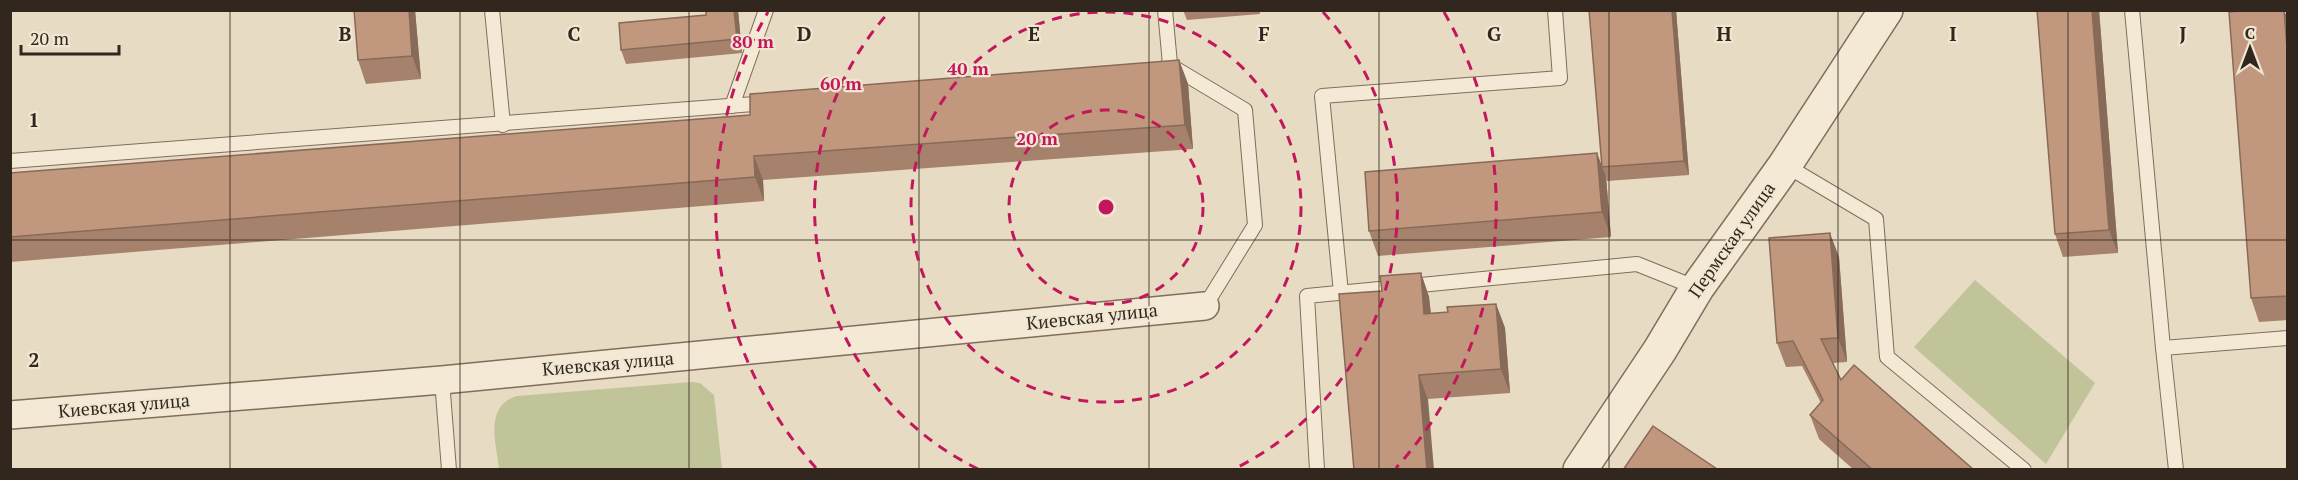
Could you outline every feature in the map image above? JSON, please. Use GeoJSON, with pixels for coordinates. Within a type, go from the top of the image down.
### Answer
{"type":"FeatureCollection","features":[{"type":"Feature","properties":{"kind":"street","name":"Пермская улица"},"geometry":{"type":"LineString","coordinates":[[1580,470],[1660,350],[1697,288],[1785,165],[1886,10]]}},
{"type":"Feature","properties":{"kind":"street","name":"Киевская улица"},"geometry":{"type":"LineString","coordinates":[[10,415],[442,380],[1205,306]]}},
{"type":"Feature","properties":{"kind":"lane"},"geometry":{"type":"LineString","coordinates":[[492,10],[503,125]]}},
{"type":"Feature","properties":{"kind":"lane"},"geometry":{"type":"LineString","coordinates":[[732,106],[766,10]]}},
{"type":"Feature","properties":{"kind":"lane"},"geometry":{"type":"LineString","coordinates":[[1165,10],[1164,64],[1245,110],[1255,225],[1205,306]]}},
{"type":"Feature","properties":{"kind":"lane"},"geometry":{"type":"LineString","coordinates":[[1341,292],[1322,96],[1560,78],[1555,10]]}},
{"type":"Feature","properties":{"kind":"lane"},"geometry":{"type":"LineString","coordinates":[[2132,10],[2176,470]]}},
{"type":"Feature","properties":{"kind":"lane"},"geometry":{"type":"LineString","coordinates":[[10,161],[780,102]]}},
{"type":"Feature","properties":{"kind":"lane"},"geometry":{"type":"LineString","coordinates":[[1785,165],[1876,219],[1887,357],[2024,470]]}},
{"type":"Feature","properties":{"kind":"lane"},"geometry":{"type":"LineString","coordinates":[[1317,470],[1307,296],[1637,264],[1697,288]]}},
{"type":"Feature","properties":{"kind":"lane"},"geometry":{"type":"LineString","coordinates":[[2163,348],[2288,338]]}},
{"type":"Feature","properties":{"kind":"lane"},"geometry":{"type":"LineString","coordinates":[[442,380],[449,470]]}},
{"type":"Feature","properties":{"kind":"green space"},"geometry":{"type":"Polygon","coordinates":[[[1975,280],[2095,383],[2046,464],[1914,347],[1975,280]]]}},
{"type":"Feature","properties":{"kind":"green space"},"geometry":{"type":"Polygon","coordinates":[[[700,383],[714,395],[722,469],[499,469],[494,426],[496,416],[507,401],[517,396],[700,383]]]}},
{"type":"Feature","properties":{"kind":"building"},"geometry":{"type":"Polygon","coordinates":[[[354,10],[409,10],[412,56],[358,60],[354,10]]]}},
{"type":"Feature","properties":{"kind":"building"},"geometry":{"type":"Polygon","coordinates":[[[706,10],[734,10],[737,39],[621,50],[619,23],[706,15],[706,10]]]}},
{"type":"Feature","properties":{"kind":"building"},"geometry":{"type":"Polygon","coordinates":[[[1589,10],[1672,10],[1684,161],[1602,167],[1589,10]]]}},
{"type":"Feature","properties":{"kind":"building"},"geometry":{"type":"Polygon","coordinates":[[[2037,10],[2092,10],[2109,230],[2055,234],[2037,10]]]}},
{"type":"Feature","properties":{"kind":"building"},"geometry":{"type":"Polygon","coordinates":[[[2284,10],[2288,60],[2288,296],[2251,298],[2229,12],[2284,10]]]}},
{"type":"Feature","properties":{"kind":"building"},"geometry":{"type":"Polygon","coordinates":[[[1179,60],[1185,125],[754,156],[755,177],[10,237],[10,173],[750,115],[750,94],[1179,60]]]}},
{"type":"Feature","properties":{"kind":"building"},"geometry":{"type":"Polygon","coordinates":[[[1597,153],[1602,212],[1369,231],[1365,172],[1597,153]]]}},
{"type":"Feature","properties":{"kind":"building"},"geometry":{"type":"Polygon","coordinates":[[[1830,233],[1838,338],[1821,339],[1841,380],[1854,365],[1974,470],[1873,470],[1810,415],[1823,400],[1793,341],[1777,343],[1769,238],[1830,233]]]}},
{"type":"Feature","properties":{"kind":"building"},"geometry":{"type":"Polygon","coordinates":[[[1421,273],[1424,314],[1448,312],[1447,307],[1496,304],[1501,369],[1419,375],[1427,470],[1354,470],[1339,294],[1382,291],[1380,276],[1421,273]]]}},
{"type":"Feature","properties":{"kind":"building"},"geometry":{"type":"Polygon","coordinates":[[[1653,426],[1717,469],[1623,470],[1653,426]]]}}]}
